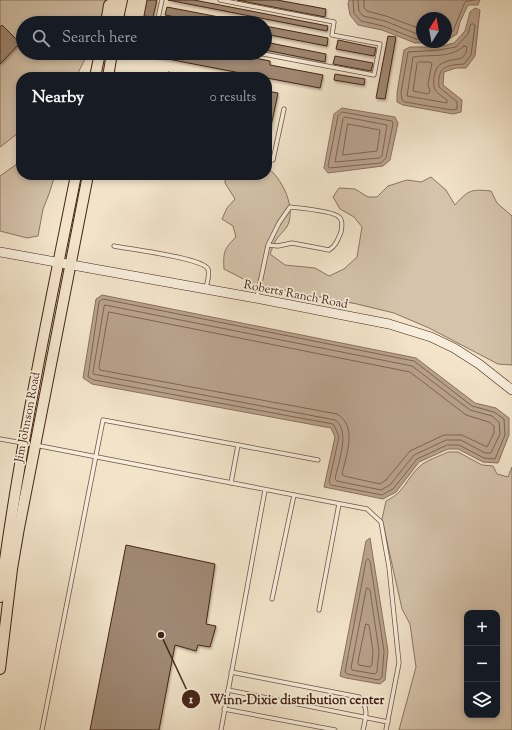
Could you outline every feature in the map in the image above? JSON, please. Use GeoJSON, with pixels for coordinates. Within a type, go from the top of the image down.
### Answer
{"type":"FeatureCollection","features":[{"type":"Feature","properties":{"kind":"main road"},"geometry":{"type":"LineString","coordinates":[[110,0],[112,16]]}},
{"type":"Feature","properties":{"kind":"main road"},"geometry":{"type":"LineString","coordinates":[[112,16],[115,0]]}},
{"type":"Feature","properties":{"kind":"main road"},"geometry":{"type":"LineString","coordinates":[[115,16],[122,0]]}},
{"type":"Feature","properties":{"kind":"main road"},"geometry":{"type":"LineString","coordinates":[[96,72],[99,60]]}},
{"type":"Feature","properties":{"kind":"main road"},"geometry":{"type":"LineString","coordinates":[[101,72],[103,60]]}},
{"type":"Feature","properties":{"kind":"main road"},"geometry":{"type":"LineString","coordinates":[[109,72],[111,60]]}},
{"type":"Feature","properties":{"kind":"main road"},"geometry":{"type":"LineString","coordinates":[[64,264],[76,180]]}},
{"type":"Feature","properties":{"kind":"main road"},"geometry":{"type":"LineString","coordinates":[[64,264],[87,180]]}},
{"type":"Feature","properties":{"kind":"main road","name":"Jim Johnson Road"},"geometry":{"type":"LineString","coordinates":[[0,597],[9,524],[23,443],[41,351],[64,264]]}},
{"type":"Feature","properties":{"kind":"main road","name":"Jim Johnson Road"},"geometry":{"type":"LineString","coordinates":[[0,669],[12,569],[34,445],[52,357],[64,264]]}},
{"type":"Feature","properties":{"kind":"main road"},"geometry":{"type":"LineString","coordinates":[[34,445],[30,430],[44,362],[41,351]]}},
{"type":"Feature","properties":{"kind":"street","name":"Roberts Ranch Road"},"geometry":{"type":"LineString","coordinates":[[0,252],[257,298],[389,324],[431,337],[454,348],[512,390]]}},
{"type":"Feature","properties":{"kind":"lane"},"geometry":{"type":"LineString","coordinates":[[159,16],[162,0]]}},
{"type":"Feature","properties":{"kind":"lane"},"geometry":{"type":"LineString","coordinates":[[220,0],[334,22],[332,35],[380,44],[374,75],[272,56]]}},
{"type":"Feature","properties":{"kind":"lane"},"geometry":{"type":"LineString","coordinates":[[272,160],[284,109]]}},
{"type":"Feature","properties":{"kind":"lane"},"geometry":{"type":"LineString","coordinates":[[257,298],[268,245],[279,223],[290,207],[332,213],[339,216],[342,221],[342,229],[338,240],[329,250],[292,243],[278,246],[268,245]]}},
{"type":"Feature","properties":{"kind":"lane"},"geometry":{"type":"LineString","coordinates":[[114,246],[184,258],[203,264],[208,269],[209,274],[206,289]]}},
{"type":"Feature","properties":{"kind":"lane"},"geometry":{"type":"LineString","coordinates":[[42,730],[103,420],[318,460]]}},
{"type":"Feature","properties":{"kind":"lane"},"geometry":{"type":"LineString","coordinates":[[0,439],[367,509],[380,522],[389,567],[399,663],[386,730]]}},
{"type":"Feature","properties":{"kind":"lane"},"geometry":{"type":"LineString","coordinates":[[231,483],[238,445]]}},
{"type":"Feature","properties":{"kind":"lane"},"geometry":{"type":"LineString","coordinates":[[220,730],[265,490]]}},
{"type":"Feature","properties":{"kind":"lane"},"geometry":{"type":"LineString","coordinates":[[272,599],[294,495]]}},
{"type":"Feature","properties":{"kind":"lane"},"geometry":{"type":"LineString","coordinates":[[319,610],[339,504]]}},
{"type":"Feature","properties":{"kind":"lane"},"geometry":{"type":"LineString","coordinates":[[231,672],[359,697],[363,701],[367,710],[363,730]]}},
{"type":"Feature","properties":{"kind":"lane"},"geometry":{"type":"LineString","coordinates":[[228,690],[388,722]]}},
{"type":"Feature","properties":{"kind":"lane"},"geometry":{"type":"LineString","coordinates":[[224,709],[335,730]]}},
{"type":"Feature","properties":{"kind":"shaded area"},"geometry":{"type":"Polygon","coordinates":[[[0,0],[107,0],[104,16],[16,16],[16,60],[84,60],[78,72],[16,72],[16,135],[0,147],[0,0]]]}},
{"type":"Feature","properties":{"kind":"shaded area"},"geometry":{"type":"Polygon","coordinates":[[[16,165],[16,180],[53,180],[43,209],[38,236],[27,238],[0,231],[0,176],[16,165]]]}},
{"type":"Feature","properties":{"kind":"shaded area"},"geometry":{"type":"Polygon","coordinates":[[[272,172],[286,192],[290,207],[290,215],[288,225],[275,242],[270,254],[285,265],[315,268],[329,276],[344,269],[357,257],[362,227],[354,217],[340,209],[333,197],[339,188],[355,189],[368,197],[377,197],[388,186],[407,180],[421,182],[431,177],[446,190],[455,205],[467,193],[479,190],[491,191],[497,203],[512,216],[512,365],[498,364],[429,328],[394,313],[357,304],[253,284],[224,269],[225,251],[236,237],[233,226],[222,219],[227,208],[235,199],[225,183],[225,180],[272,180],[272,172]]]}},
{"type":"Feature","properties":{"kind":"shaded area"},"geometry":{"type":"Polygon","coordinates":[[[448,452],[458,452],[482,465],[493,466],[497,474],[508,477],[512,467],[512,730],[399,730],[416,667],[410,624],[402,609],[382,519],[386,501],[401,490],[420,466],[448,452]]]}},
{"type":"Feature","properties":{"kind":"water"},"geometry":{"type":"Polygon","coordinates":[[[349,0],[480,0],[478,5],[468,5],[460,22],[457,34],[452,37],[452,12],[416,12],[415,43],[382,30],[358,25],[350,15],[348,4],[349,0]]]}},
{"type":"Feature","properties":{"kind":"water"},"geometry":{"type":"Polygon","coordinates":[[[475,8],[480,10],[475,56],[466,68],[456,68],[444,72],[443,85],[462,100],[461,112],[453,114],[403,105],[397,102],[397,93],[404,50],[410,47],[452,48],[452,44],[465,31],[470,12],[475,8]]]}},
{"type":"Feature","properties":{"kind":"water"},"geometry":{"type":"Polygon","coordinates":[[[342,108],[395,117],[398,123],[390,160],[383,166],[328,173],[324,168],[334,114],[342,108]]]}},
{"type":"Feature","properties":{"kind":"water"},"geometry":{"type":"Polygon","coordinates":[[[102,295],[416,358],[475,403],[496,408],[509,418],[509,435],[498,463],[483,462],[458,449],[448,449],[419,462],[396,492],[383,499],[324,487],[335,437],[331,428],[92,384],[83,378],[96,299],[102,295]]]}},
{"type":"Feature","properties":{"kind":"water"},"geometry":{"type":"Polygon","coordinates":[[[370,538],[388,651],[385,680],[380,684],[340,676],[366,541],[370,538]]]}},
{"type":"Feature","properties":{"kind":"building"},"geometry":{"type":"Polygon","coordinates":[[[147,0],[157,0],[153,16],[144,16],[147,0]]]}},
{"type":"Feature","properties":{"kind":"building"},"geometry":{"type":"Polygon","coordinates":[[[168,0],[194,0],[328,26],[327,31],[272,20],[272,16],[250,16],[168,0]]]}},
{"type":"Feature","properties":{"kind":"building"},"geometry":{"type":"Polygon","coordinates":[[[237,0],[277,0],[326,9],[325,17],[237,0]]]}},
{"type":"Feature","properties":{"kind":"building"},"geometry":{"type":"Polygon","coordinates":[[[167,7],[214,16],[170,16],[165,15],[167,7]]]}},
{"type":"Feature","properties":{"kind":"building"},"geometry":{"type":"Polygon","coordinates":[[[2,25],[16,39],[16,47],[0,64],[0,27],[2,25]]]}},
{"type":"Feature","properties":{"kind":"building"},"geometry":{"type":"Polygon","coordinates":[[[272,27],[328,38],[327,46],[272,35],[272,27]]]}},
{"type":"Feature","properties":{"kind":"building"},"geometry":{"type":"Polygon","coordinates":[[[388,36],[396,37],[385,99],[376,98],[388,36]]]}},
{"type":"Feature","properties":{"kind":"building"},"geometry":{"type":"Polygon","coordinates":[[[338,40],[376,48],[374,56],[336,49],[338,40]]]}},
{"type":"Feature","properties":{"kind":"building"},"geometry":{"type":"Polygon","coordinates":[[[272,43],[326,54],[325,62],[272,51],[272,43]]]}},
{"type":"Feature","properties":{"kind":"building"},"geometry":{"type":"Polygon","coordinates":[[[335,56],[373,63],[371,71],[333,64],[335,56]]]}},
{"type":"Feature","properties":{"kind":"building"},"geometry":{"type":"Polygon","coordinates":[[[173,60],[265,60],[270,61],[270,65],[323,75],[320,88],[272,79],[272,72],[235,72],[173,60]]]}},
{"type":"Feature","properties":{"kind":"building"},"geometry":{"type":"Polygon","coordinates":[[[335,74],[365,79],[364,85],[334,80],[335,74]]]}},
{"type":"Feature","properties":{"kind":"building"},"geometry":{"type":"Polygon","coordinates":[[[272,92],[278,93],[272,122],[272,92]]]}},
{"type":"Feature","properties":{"kind":"building"},"geometry":{"type":"Polygon","coordinates":[[[126,545],[215,564],[206,624],[216,626],[210,647],[198,645],[196,651],[175,645],[159,730],[90,730],[126,545]]]}},
{"type":"Feature","properties":{"kind":"place","name":"Winn-Dixie distribution center"},"geometry":{"type":"Point","coordinates":[161,635]}}]}
